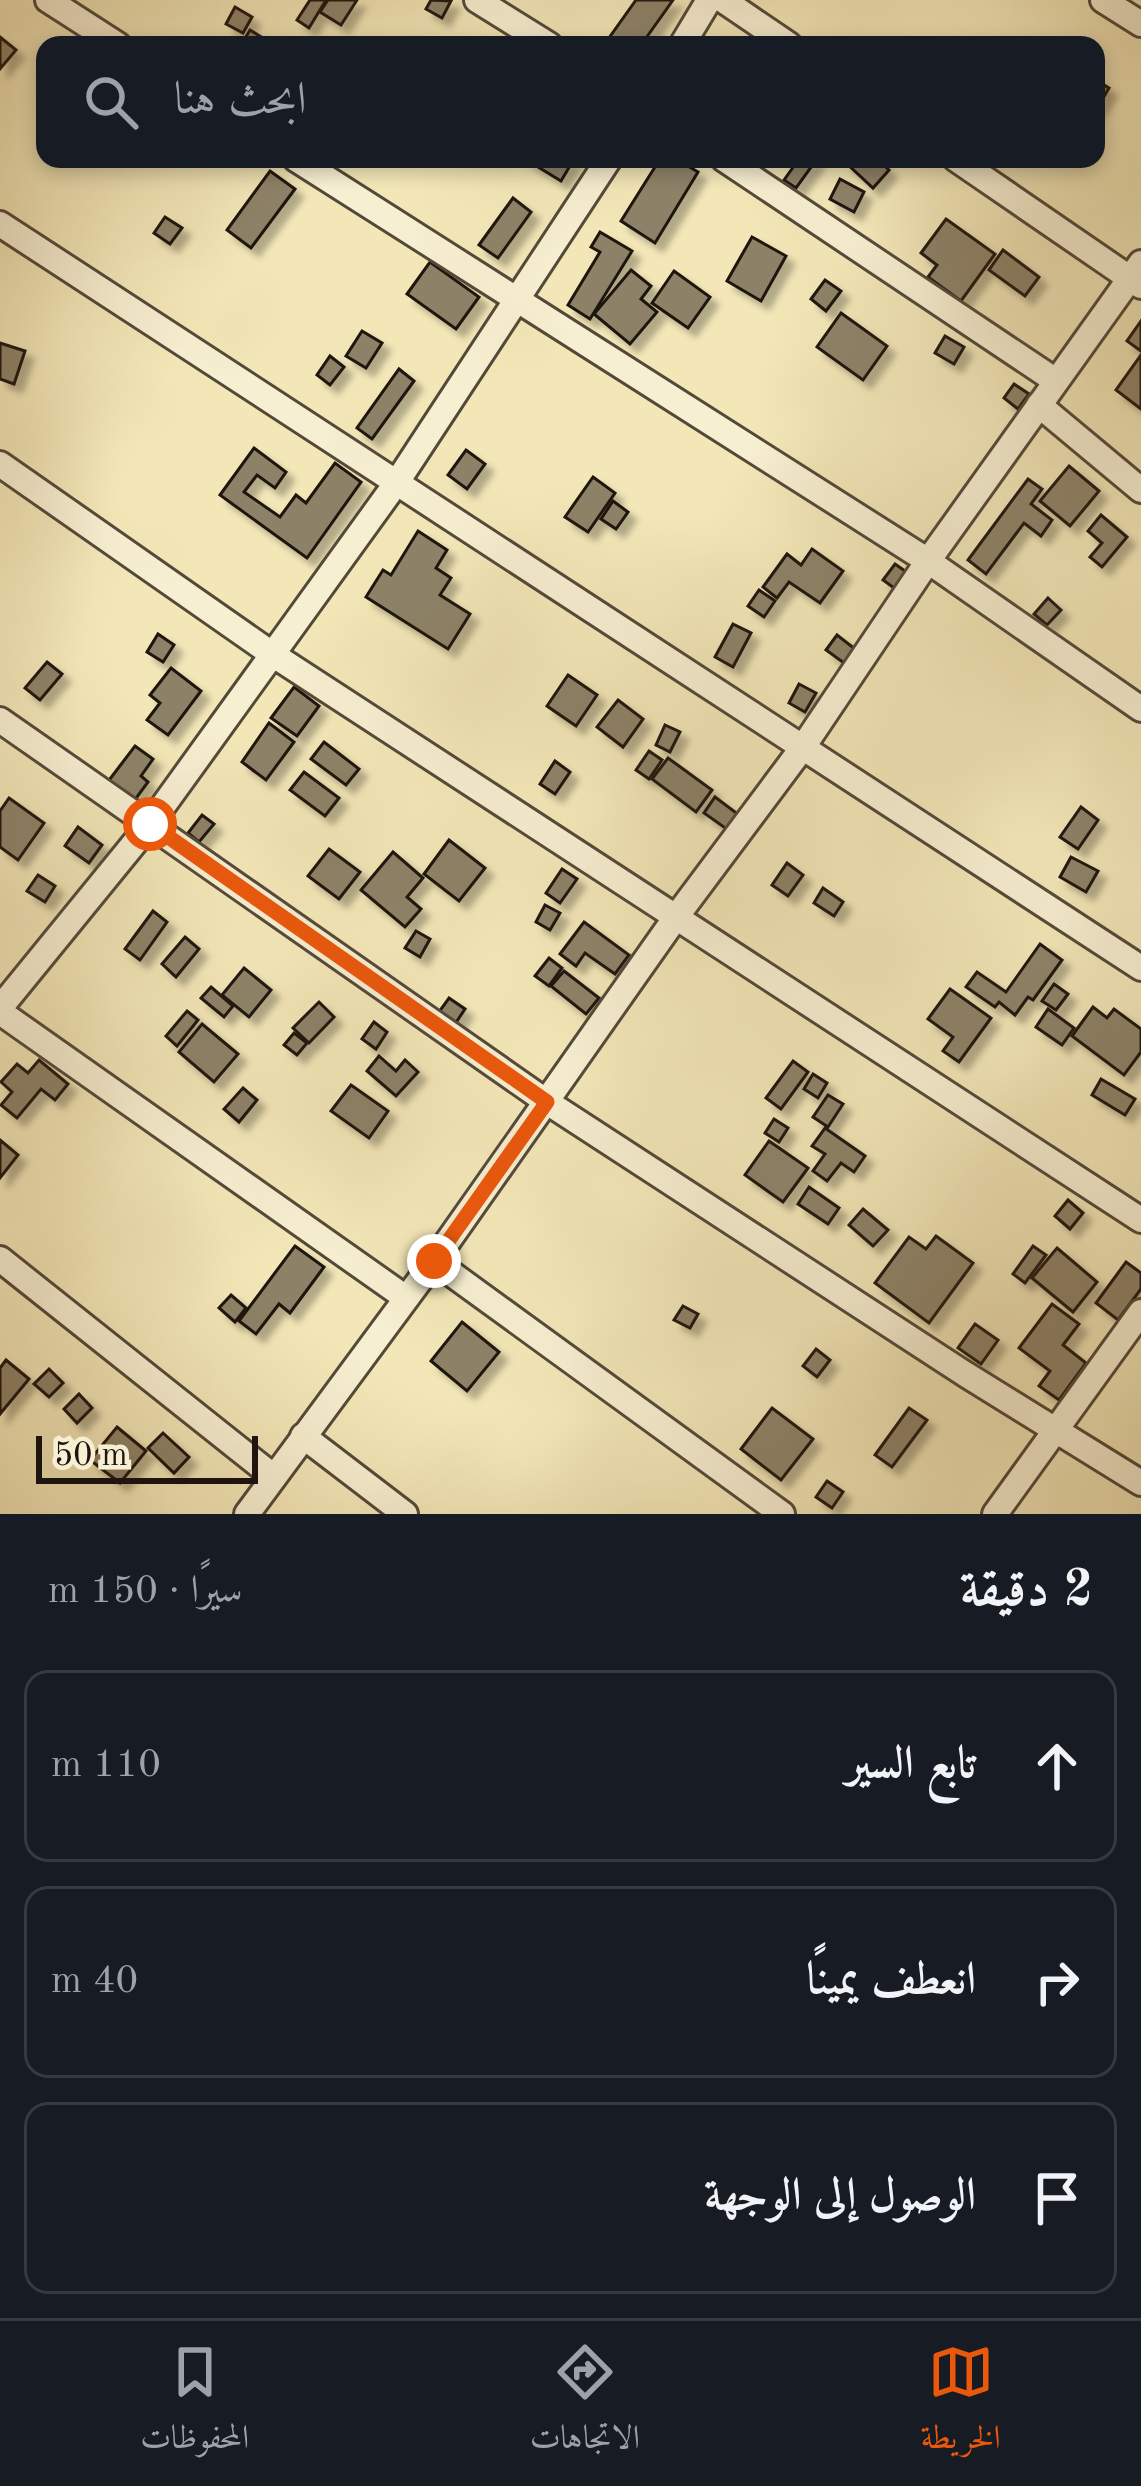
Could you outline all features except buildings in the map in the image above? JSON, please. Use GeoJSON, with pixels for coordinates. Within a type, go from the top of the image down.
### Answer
{"type":"FeatureCollection","features":[{"type":"Feature","properties":{"kind":"street"},"geometry":{"type":"LineString","coordinates":[[48,0],[104,36]]}},
{"type":"Feature","properties":{"kind":"street"},"geometry":{"type":"LineString","coordinates":[[477,0],[535,36]]}},
{"type":"Feature","properties":{"kind":"street"},"geometry":{"type":"LineString","coordinates":[[687,36],[709,0]]}},
{"type":"Feature","properties":{"kind":"street"},"geometry":{"type":"LineString","coordinates":[[723,0],[776,36]]}},
{"type":"Feature","properties":{"kind":"street"},"geometry":{"type":"LineString","coordinates":[[1103,0],[1141,24]]}},
{"type":"Feature","properties":{"kind":"street"},"geometry":{"type":"LineString","coordinates":[[310,168],[928,561],[1141,709]]}},
{"type":"Feature","properties":{"kind":"street"},"geometry":{"type":"LineString","coordinates":[[406,1298],[0,1010],[150,824],[397,482],[604,168]]}},
{"type":"Feature","properties":{"kind":"street"},"geometry":{"type":"LineString","coordinates":[[737,168],[1056,381]]}},
{"type":"Feature","properties":{"kind":"street"},"geometry":{"type":"LineString","coordinates":[[247,1514],[803,747],[1056,381],[1138,276],[970,168]]}},
{"type":"Feature","properties":{"kind":"street"},"geometry":{"type":"LineString","coordinates":[[0,224],[1141,968]]}},
{"type":"Feature","properties":{"kind":"street"},"geometry":{"type":"LineString","coordinates":[[1039,405],[1141,490]]}},
{"type":"Feature","properties":{"kind":"street"},"geometry":{"type":"LineString","coordinates":[[0,464],[272,654],[1141,1220]]}},
{"type":"Feature","properties":{"kind":"street"},"geometry":{"type":"LineString","coordinates":[[0,720],[547,1102],[1141,1483]]}},
{"type":"Feature","properties":{"kind":"street"},"geometry":{"type":"LineString","coordinates":[[0,1258],[274,1477]]}},
{"type":"Feature","properties":{"kind":"street"},"geometry":{"type":"LineString","coordinates":[[434,1261],[782,1514]]}},
{"type":"Feature","properties":{"kind":"street"},"geometry":{"type":"LineString","coordinates":[[995,1514],[1141,1312]]}},
{"type":"Feature","properties":{"kind":"street"},"geometry":{"type":"LineString","coordinates":[[303,1436],[405,1514]]}},
{"type":"Feature","properties":{"kind":"route"},"geometry":{"type":"LineString","coordinates":[[150,824],[547,1102],[434,1261]]}}]}
